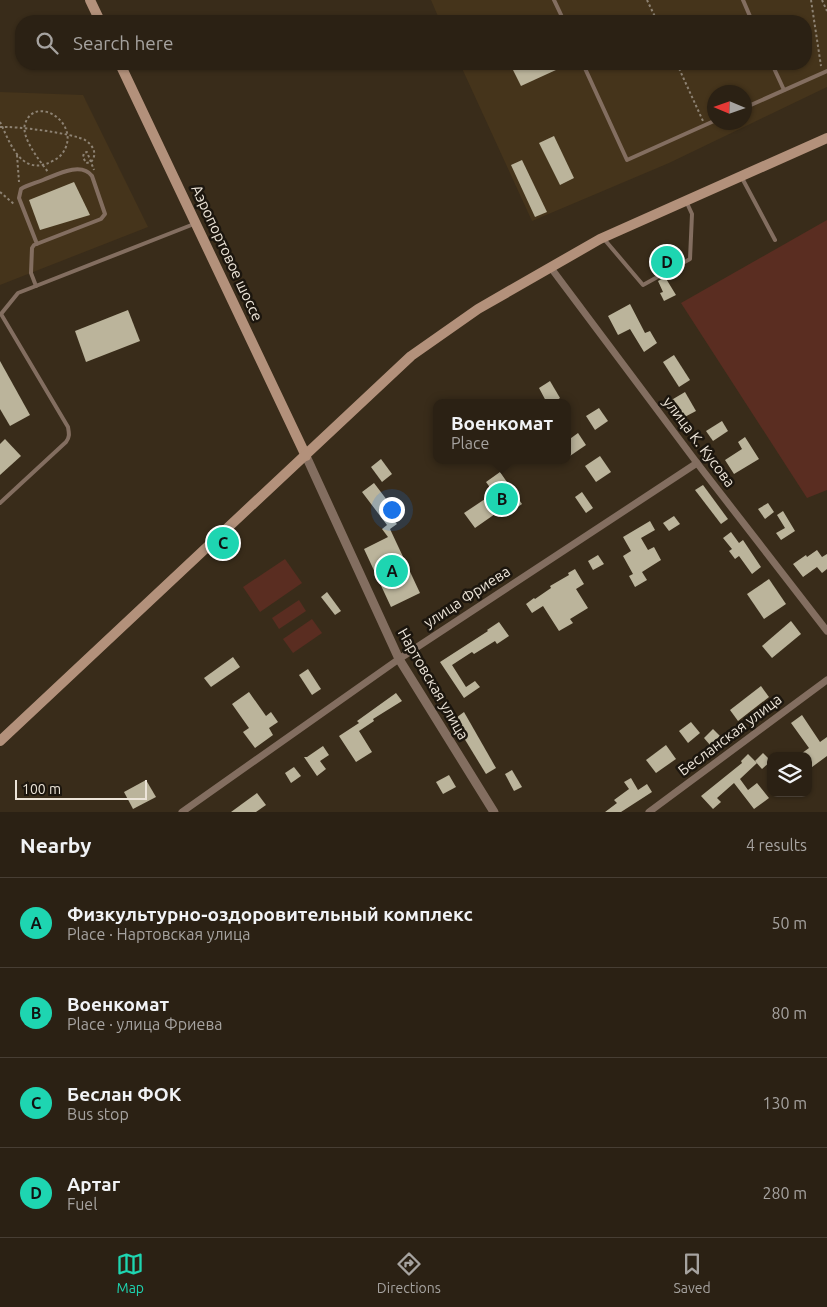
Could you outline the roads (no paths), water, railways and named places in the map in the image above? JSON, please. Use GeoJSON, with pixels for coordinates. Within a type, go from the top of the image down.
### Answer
{"type":"FeatureCollection","features":[{"type":"Feature","properties":{"kind":"main road"},"geometry":{"type":"LineString","coordinates":[[90,0],[97,15]]}},
{"type":"Feature","properties":{"kind":"main road","name":"Аэропортовое шоссе"},"geometry":{"type":"LineString","coordinates":[[123,70],[306,456]]}},
{"type":"Feature","properties":{"kind":"main road"},"geometry":{"type":"LineString","coordinates":[[0,741],[411,356],[478,308],[603,238],[827,138]]}},
{"type":"Feature","properties":{"kind":"street","name":"улица К. Кусова"},"geometry":{"type":"LineString","coordinates":[[552,268],[697,463],[827,631]]}},
{"type":"Feature","properties":{"kind":"street","name":"Нартовская улица"},"geometry":{"type":"LineString","coordinates":[[306,456],[399,658],[494,812]]}},
{"type":"Feature","properties":{"kind":"street","name":"улица Фриева"},"geometry":{"type":"LineString","coordinates":[[182,812],[399,658],[697,463]]}},
{"type":"Feature","properties":{"kind":"street","name":"Бесланская улица"},"geometry":{"type":"LineString","coordinates":[[649,812],[827,680]]}},
{"type":"Feature","properties":{"kind":"lane"},"geometry":{"type":"LineString","coordinates":[[554,0],[561,15]]}},
{"type":"Feature","properties":{"kind":"lane"},"geometry":{"type":"LineString","coordinates":[[743,0],[749,15]]}},
{"type":"Feature","properties":{"kind":"lane"},"geometry":{"type":"LineString","coordinates":[[587,70],[627,160],[707,125]]}},
{"type":"Feature","properties":{"kind":"lane"},"geometry":{"type":"LineString","coordinates":[[775,70],[784,90]]}},
{"type":"Feature","properties":{"kind":"lane"},"geometry":{"type":"LineString","coordinates":[[752,104],[827,71]]}},
{"type":"Feature","properties":{"kind":"lane"},"geometry":{"type":"LineString","coordinates":[[36,286],[31,269],[32,248],[37,244],[103,218],[105,214],[92,176],[86,171],[72,170],[21,189],[19,198],[37,244]]}},
{"type":"Feature","properties":{"kind":"lane"},"geometry":{"type":"LineString","coordinates":[[741,176],[775,240]]}},
{"type":"Feature","properties":{"kind":"lane"},"geometry":{"type":"LineString","coordinates":[[603,238],[643,285],[690,260],[692,214],[686,201]]}},
{"type":"Feature","properties":{"kind":"lane"},"geometry":{"type":"LineString","coordinates":[[0,504],[66,442],[69,433],[68,427],[0,315],[18,293],[196,223]]}},
{"type":"Feature","properties":{"kind":"place","name":"Артаг"},"geometry":{"type":"Point","coordinates":[667,262]}},
{"type":"Feature","properties":{"kind":"place","name":"Военкомат"},"geometry":{"type":"Point","coordinates":[502,499]}},
{"type":"Feature","properties":{"kind":"place","name":"Беслан ФОК"},"geometry":{"type":"Point","coordinates":[223,543]}},
{"type":"Feature","properties":{"kind":"place","name":"Физкультурно-оздоровительный комплекс"},"geometry":{"type":"Point","coordinates":[392,571]}}]}
